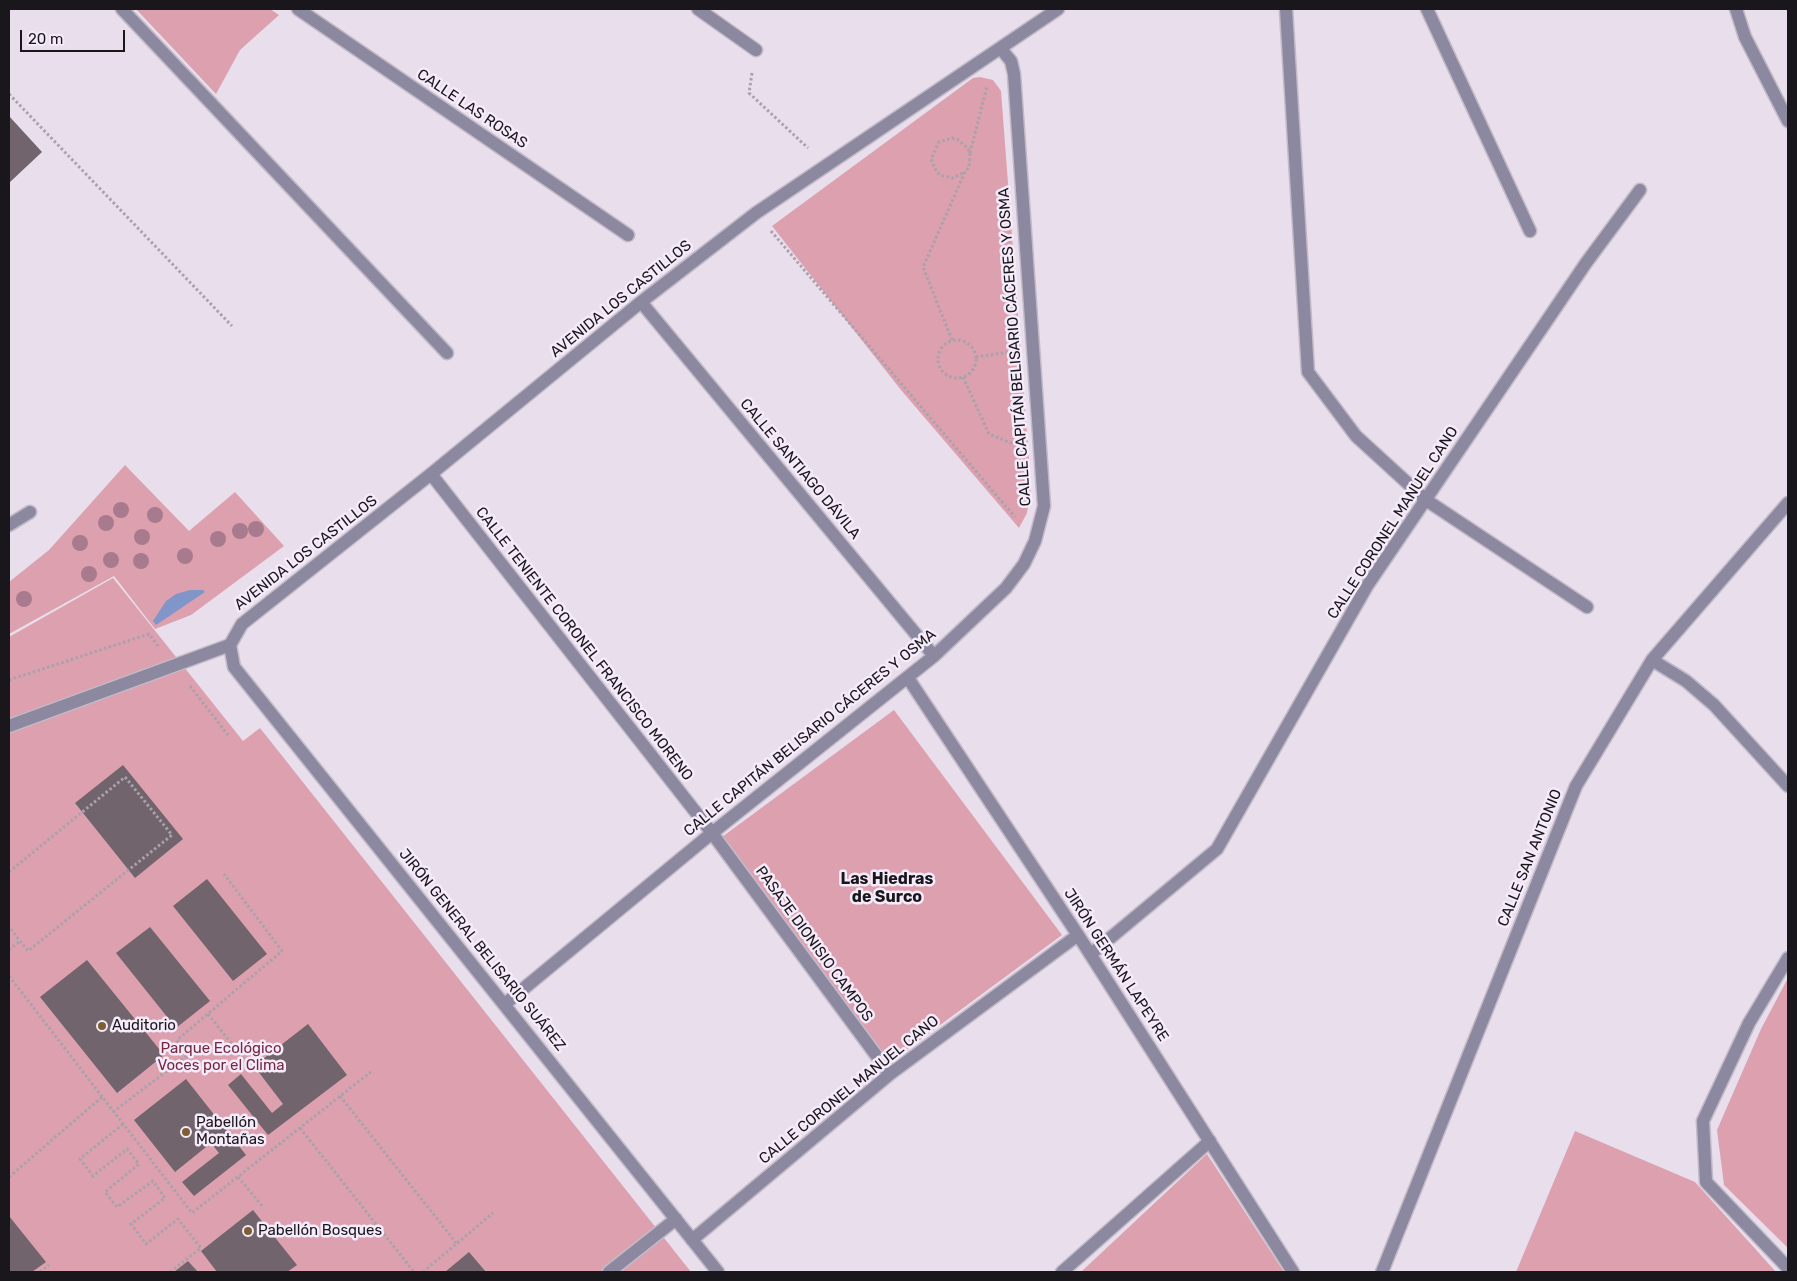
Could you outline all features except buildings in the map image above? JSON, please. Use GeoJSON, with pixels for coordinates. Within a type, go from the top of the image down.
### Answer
{"type":"FeatureCollection","features":[{"type":"Feature","properties":{"kind":"street"},"geometry":{"type":"LineString","coordinates":[[122,9],[447,353]]}},
{"type":"Feature","properties":{"kind":"street","name":"CALLE LAS ROSAS"},"geometry":{"type":"LineString","coordinates":[[298,9],[628,235]]}},
{"type":"Feature","properties":{"kind":"street"},"geometry":{"type":"LineString","coordinates":[[698,9],[756,50]]}},
{"type":"Feature","properties":{"kind":"street","name":"AVENIDA LOS CASTILLOS"},"geometry":{"type":"LineString","coordinates":[[230,645],[242,624],[431,474],[641,302],[756,213],[1058,9]]}},
{"type":"Feature","properties":{"kind":"street"},"geometry":{"type":"LineString","coordinates":[[1286,9],[1308,372],[1356,436],[1426,500],[1587,607]]}},
{"type":"Feature","properties":{"kind":"street"},"geometry":{"type":"LineString","coordinates":[[1427,9],[1530,231]]}},
{"type":"Feature","properties":{"kind":"street"},"geometry":{"type":"LineString","coordinates":[[1736,9],[1745,37],[1788,121]]}},
{"type":"Feature","properties":{"kind":"street","name":"CALLE CAPITÁN BELISARIO CÁCERES Y OSMA"},"geometry":{"type":"LineString","coordinates":[[505,1004],[712,833],[934,656],[1006,588],[1024,564],[1035,540],[1044,506],[1014,74],[1011,61],[1001,49]]}},
{"type":"Feature","properties":{"kind":"street","name":"CALLE CORONEL MANUEL CANO"},"geometry":{"type":"LineString","coordinates":[[1091,954],[1217,849],[1367,586],[1581,271],[1640,190]]}},
{"type":"Feature","properties":{"kind":"street","name":"CALLE SANTIAGO DÁVILA"},"geometry":{"type":"LineString","coordinates":[[641,302],[934,656]]}},
{"type":"Feature","properties":{"kind":"street","name":"CALLE TENIENTE CORONEL FRANCISCO MORENO"},"geometry":{"type":"LineString","coordinates":[[431,474],[712,833]]}},
{"type":"Feature","properties":{"kind":"street","name":"CALLE SAN ANTONIO"},"geometry":{"type":"LineString","coordinates":[[1382,1272],[1576,786],[1652,660],[1788,503]]}},
{"type":"Feature","properties":{"kind":"street"},"geometry":{"type":"LineString","coordinates":[[9,525],[30,512]]}},
{"type":"Feature","properties":{"kind":"street"},"geometry":{"type":"LineString","coordinates":[[9,726],[230,645]]}},
{"type":"Feature","properties":{"kind":"street","name":"JIRÓN GENERAL BELISARIO SUÁREZ"},"geometry":{"type":"LineString","coordinates":[[230,645],[234,667],[718,1272]]}},
{"type":"Feature","properties":{"kind":"street"},"geometry":{"type":"LineString","coordinates":[[1652,660],[1686,681],[1714,705],[1788,786]]}},
{"type":"Feature","properties":{"kind":"street","name":"JIRÓN GERMÁN LAPEYRE"},"geometry":{"type":"LineString","coordinates":[[908,678],[1091,954],[1292,1272]]}},
{"type":"Feature","properties":{"kind":"street","name":"PASAJE DIONISIO CAMPOS"},"geometry":{"type":"LineString","coordinates":[[712,833],[890,1074]]}},
{"type":"Feature","properties":{"kind":"street","name":"CALLE CORONEL MANUEL CANO"},"geometry":{"type":"LineString","coordinates":[[692,1240],[890,1074],[1078,935]]}},
{"type":"Feature","properties":{"kind":"street"},"geometry":{"type":"LineString","coordinates":[[1788,958],[1749,1023],[1703,1121],[1706,1182],[1788,1268]]}},
{"type":"Feature","properties":{"kind":"street"},"geometry":{"type":"LineString","coordinates":[[1062,1272],[1210,1141]]}},
{"type":"Feature","properties":{"kind":"street"},"geometry":{"type":"LineString","coordinates":[[609,1272],[676,1220]]}},
{"type":"Feature","properties":{"kind":"path"},"geometry":{"type":"LineString","coordinates":[[756,50],[749,93],[827,165]]}},
{"type":"Feature","properties":{"kind":"path"},"geometry":{"type":"LineString","coordinates":[[981,82],[988,83],[994,88]]}},
{"type":"Feature","properties":{"kind":"path"},"geometry":{"type":"LineString","coordinates":[[952,340],[923,267],[965,172],[969,167],[970,154],[988,83]]}},
{"type":"Feature","properties":{"kind":"path"},"geometry":{"type":"LineString","coordinates":[[9,94],[232,326]]}},
{"type":"Feature","properties":{"kind":"path"},"geometry":{"type":"LineString","coordinates":[[965,172],[953,178],[940,175],[932,165],[932,152],[939,142],[952,138],[964,143],[970,154]]}},
{"type":"Feature","properties":{"kind":"path"},"geometry":{"type":"LineString","coordinates":[[756,213],[1019,521],[1022,512]]}},
{"type":"Feature","properties":{"kind":"path"},"geometry":{"type":"LineString","coordinates":[[772,232],[780,226]]}},
{"type":"Feature","properties":{"kind":"path"},"geometry":{"type":"LineString","coordinates":[[952,340],[964,341],[970,345],[976,356],[973,370],[963,377],[950,377],[941,370],[938,364],[941,347],[952,340]]}},
{"type":"Feature","properties":{"kind":"path"},"geometry":{"type":"LineString","coordinates":[[976,356],[1015,352]]}},
{"type":"Feature","properties":{"kind":"path"},"geometry":{"type":"LineString","coordinates":[[963,377],[989,434],[1021,447]]}},
{"type":"Feature","properties":{"kind":"path"},"geometry":{"type":"LineString","coordinates":[[9,872],[125,777],[172,835],[28,951],[9,927]]}},
{"type":"Feature","properties":{"kind":"path"},"geometry":{"type":"LineString","coordinates":[[113,1112],[188,1055],[177,1040],[282,951],[224,874]]}},
{"type":"Feature","properties":{"kind":"path"},"geometry":{"type":"LineString","coordinates":[[9,950],[20,941]]}},
{"type":"Feature","properties":{"kind":"path"},"geometry":{"type":"LineString","coordinates":[[9,976],[192,1213],[372,1071]]}},
{"type":"Feature","properties":{"kind":"path"},"geometry":{"type":"LineString","coordinates":[[208,1014],[247,1063]]}},
{"type":"Feature","properties":{"kind":"path"},"geometry":{"type":"LineString","coordinates":[[340,1096],[457,1244]]}},
{"type":"Feature","properties":{"kind":"path"},"geometry":{"type":"LineString","coordinates":[[9,1177],[102,1097]]}},
{"type":"Feature","properties":{"kind":"path"},"geometry":{"type":"LineString","coordinates":[[123,1124],[80,1159],[93,1176],[127,1149],[139,1164],[105,1192],[117,1208],[153,1181],[164,1198],[131,1224],[146,1244],[178,1219],[201,1248],[170,1272]]}},
{"type":"Feature","properties":{"kind":"path"},"geometry":{"type":"LineString","coordinates":[[300,1128],[414,1272]]}},
{"type":"Feature","properties":{"kind":"path"},"geometry":{"type":"LineString","coordinates":[[238,1176],[263,1207]]}},
{"type":"Feature","properties":{"kind":"path"},"geometry":{"type":"LineString","coordinates":[[423,1272],[493,1214]]}},
{"type":"Feature","properties":{"kind":"path"},"geometry":{"type":"LineString","coordinates":[[40,1272],[49,1265]]}},
{"type":"Feature","properties":{"kind":"green space"},"geometry":{"type":"Polygon","coordinates":[[[136,9],[270,9],[279,15],[240,50],[216,94],[136,9]]]}},
{"type":"Feature","properties":{"kind":"green space"},"geometry":{"type":"Polygon","coordinates":[[[980,77],[993,80],[1001,91],[1031,487],[1027,513],[1019,528],[901,390],[772,226],[973,78],[980,77]]]}},
{"type":"Feature","properties":{"kind":"green space"},"geometry":{"type":"Polygon","coordinates":[[[125,465],[189,531],[235,492],[284,546],[191,615],[155,629],[114,576],[9,634],[9,582],[49,550],[125,465]]]}},
{"type":"Feature","properties":{"kind":"green space","name":"Parque Ecológico Voces por el Clima"},"geometry":{"type":"Polygon","coordinates":[[[113,578],[243,741],[260,728],[691,1272],[9,1272],[9,637],[113,578]]]}},
{"type":"Feature","properties":{"kind":"green space"},"geometry":{"type":"Polygon","coordinates":[[[894,710],[1062,935],[890,1062],[722,837],[894,710]]]}},
{"type":"Feature","properties":{"kind":"green space"},"geometry":{"type":"Polygon","coordinates":[[[1788,978],[1788,1248],[1724,1185],[1717,1130],[1761,1029],[1788,978]]]}},
{"type":"Feature","properties":{"kind":"green space"},"geometry":{"type":"Polygon","coordinates":[[[1575,1131],[1695,1182],[1776,1272],[1516,1272],[1575,1131]]]}},
{"type":"Feature","properties":{"kind":"green space"},"geometry":{"type":"Polygon","coordinates":[[[1207,1154],[1284,1272],[1082,1272],[1082,1271],[1207,1154]]]}},
{"type":"Feature","properties":{"kind":"water"},"geometry":{"type":"Polygon","coordinates":[[[190,590],[203,590],[205,592],[156,625],[153,621],[166,601],[176,594],[190,590]]]}},
{"type":"Feature","properties":{"kind":"place","name":"Auditorio"},"geometry":{"type":"Point","coordinates":[102,1026]}},
{"type":"Feature","properties":{"kind":"place","name":"Pabellón Montañas"},"geometry":{"type":"Point","coordinates":[186,1132]}},
{"type":"Feature","properties":{"kind":"place","name":"Pabellón Bosques"},"geometry":{"type":"Point","coordinates":[248,1231]}},
{"type":"Feature","properties":{"kind":"district","name":"Las Hiedras de Surco"},"geometry":{"type":"Point","coordinates":[887,888]}}]}
